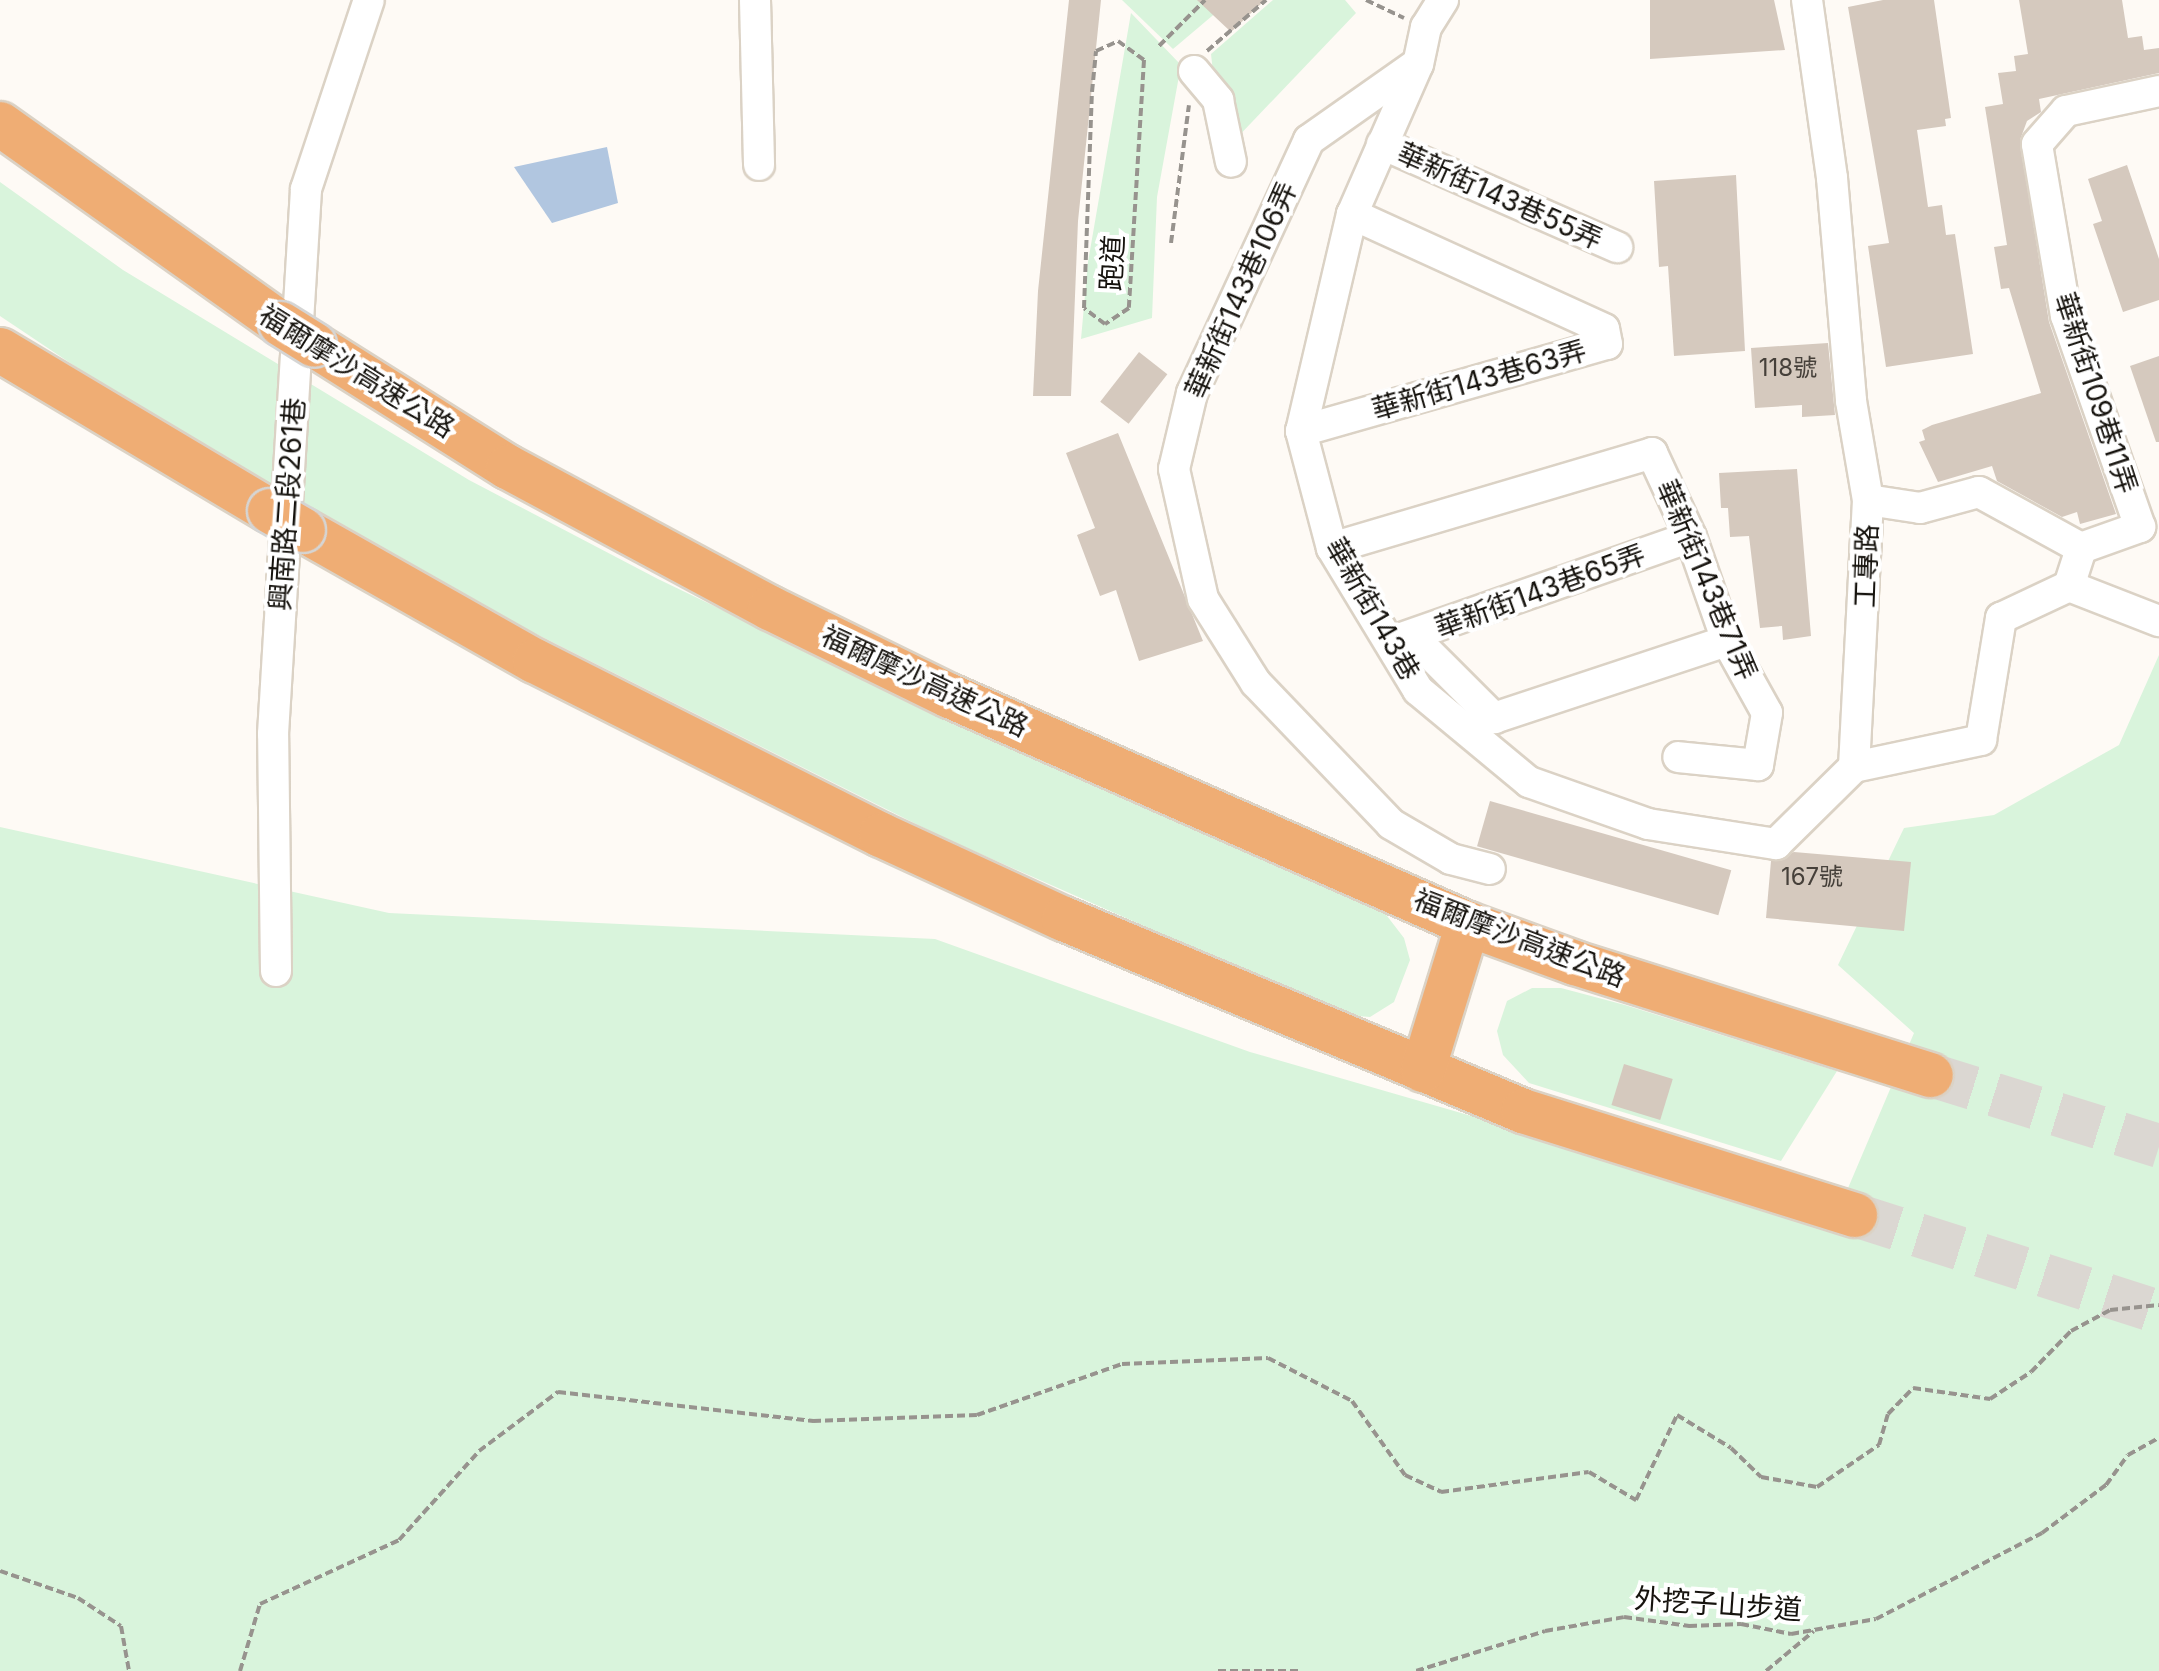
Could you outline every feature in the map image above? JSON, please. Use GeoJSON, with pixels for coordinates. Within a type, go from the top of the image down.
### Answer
{"type":"FeatureCollection","features":[{"type":"Feature","properties":{"kind":"highway","name":"福爾摩沙高速公路"},"geometry":{"type":"LineString","coordinates":[[0,124],[298,334],[508,467],[770,608],[950,696],[1468,924],[1575,963],[1931,1075]]}},
{"type":"Feature","properties":{"kind":"highway"},"geometry":{"type":"LineString","coordinates":[[0,350],[286,520],[535,661],[881,835],[1064,919],[1523,1111],[1855,1215]]}},
{"type":"Feature","properties":{"kind":"highway"},"geometry":{"type":"LineString","coordinates":[[1423,1070],[1468,924]]}},
{"type":"Feature","properties":{"kind":"street","name":"興南路二段261巷"},"geometry":{"type":"LineString","coordinates":[[276,971],[273,734],[306,189],[369,0]]}},
{"type":"Feature","properties":{"kind":"street"},"geometry":{"type":"LineString","coordinates":[[755,0],[759,165]]}},
{"type":"Feature","properties":{"kind":"street","name":"華新街143巷"},"geometry":{"type":"LineString","coordinates":[[1443,0],[1426,27],[1418,64],[1352,214],[1301,431],[1332,548],[1401,638],[1418,690],[1529,782],[1648,824],[1776,844],[1854,767]]}},
{"type":"Feature","properties":{"kind":"street","name":"工專路"},"geometry":{"type":"LineString","coordinates":[[1807,0],[1832,178],[1851,401],[1868,500],[1854,767]]}},
{"type":"Feature","properties":{"kind":"street","name":"華新街143巷106弄"},"geometry":{"type":"LineString","coordinates":[[1418,64],[1309,140],[1192,393],[1174,469],[1203,599],[1256,683],[1391,824],[1451,859],[1490,869]]}},
{"type":"Feature","properties":{"kind":"street"},"geometry":{"type":"LineString","coordinates":[[1194,71],[1218,100],[1231,162]]}},
{"type":"Feature","properties":{"kind":"street","name":"華新街109巷11弄"},"geometry":{"type":"LineString","coordinates":[[2081,548],[2140,527],[2066,316],[2037,144],[2066,111],[2159,91]]}},
{"type":"Feature","properties":{"kind":"street","name":"華新街143巷55弄"},"geometry":{"type":"LineString","coordinates":[[1382,144],[1617,247]]}},
{"type":"Feature","properties":{"kind":"street","name":"華新街143巷63弄"},"geometry":{"type":"LineString","coordinates":[[1301,431],[1607,344],[1604,329],[1352,214]]}},
{"type":"Feature","properties":{"kind":"street","name":"華新街143巷71弄"},"geometry":{"type":"LineString","coordinates":[[1332,548],[1652,453],[1691,537],[1727,641],[1767,713],[1758,765],[1678,757]]}},
{"type":"Feature","properties":{"kind":"street"},"geometry":{"type":"LineString","coordinates":[[1868,500],[1920,508],[1979,492],[2081,548],[2069,586]]}},
{"type":"Feature","properties":{"kind":"street","name":"華新街143巷65弄"},"geometry":{"type":"LineString","coordinates":[[1401,638],[1691,537]]}},
{"type":"Feature","properties":{"kind":"street"},"geometry":{"type":"LineString","coordinates":[[1854,767],[1981,740],[2001,618],[2069,586],[2159,621]]}},
{"type":"Feature","properties":{"kind":"street"},"geometry":{"type":"LineString","coordinates":[[1401,638],[1494,718],[1727,641]]}},
{"type":"Feature","properties":{"kind":"path"},"geometry":{"type":"LineString","coordinates":[[1159,46],[1205,0]]}},
{"type":"Feature","properties":{"kind":"path"},"geometry":{"type":"LineString","coordinates":[[1366,0],[1426,27]]}},
{"type":"Feature","properties":{"kind":"path","name":"跑道"},"geometry":{"type":"LineString","coordinates":[[1118,41],[1144,60],[1129,308],[1105,324],[1084,308],[1092,92],[1096,51],[1118,41]]}},
{"type":"Feature","properties":{"kind":"path"},"geometry":{"type":"LineString","coordinates":[[240,1671],[260,1604],[399,1540],[479,1451],[558,1392],[813,1421],[977,1415],[1122,1364],[1268,1358],[1352,1401],[1405,1475],[1441,1492],[1589,1472],[1636,1500],[1677,1415],[1731,1448],[1761,1477],[1817,1487],[1879,1445],[1888,1414],[1913,1388],[1990,1399],[2031,1372],[2071,1331],[2110,1310],[2159,1305]]}},
{"type":"Feature","properties":{"kind":"path","name":"外挖子山步道"},"geometry":{"type":"LineString","coordinates":[[1416,1671],[1545,1631],[1624,1617],[1689,1626],[1741,1624],[1791,1634],[1876,1619],[2042,1533],[2106,1485],[2128,1455],[2159,1438]]}},
{"type":"Feature","properties":{"kind":"path"},"geometry":{"type":"LineString","coordinates":[[0,1571],[78,1598],[121,1626],[129,1671]]}},
{"type":"Feature","properties":{"kind":"path"},"geometry":{"type":"LineString","coordinates":[[1766,1671],[1816,1629]]}},
{"type":"Feature","properties":{"kind":"path"},"geometry":{"type":"LineString","coordinates":[[1218,1671],[1298,1671]]}},
{"type":"Feature","properties":{"kind":"green space"},"geometry":{"type":"Polygon","coordinates":[[[1122,0],[1231,0],[1173,49],[1122,0]]]}},
{"type":"Feature","properties":{"kind":"green space"},"geometry":{"type":"Polygon","coordinates":[[[1273,0],[1345,0],[1356,13],[1232,143],[1215,89],[1211,54],[1273,0]]]}},
{"type":"Feature","properties":{"kind":"green space"},"geometry":{"type":"Polygon","coordinates":[[[1131,13],[1181,65],[1157,197],[1152,318],[1081,339],[1088,262],[1131,13]]]}},
{"type":"Feature","properties":{"kind":"green space"},"geometry":{"type":"Polygon","coordinates":[[[0,182],[123,270],[469,480],[658,579],[880,686],[1384,912],[1404,938],[1410,960],[1394,1002],[1370,1017],[1346,1015],[942,837],[392,562],[124,399],[0,316],[0,182]]]}},
{"type":"Feature","properties":{"kind":"green space"},"geometry":{"type":"Polygon","coordinates":[[[2159,655],[2159,1671],[0,1671],[0,827],[389,913],[935,939],[1250,1052],[1834,1221],[1914,1033],[1838,965],[1904,828],[1994,815],[2119,745],[2159,655]]]}},
{"type":"Feature","properties":{"kind":"green space"},"geometry":{"type":"Polygon","coordinates":[[[1532,988],[1561,988],[1625,1005],[1837,1071],[1781,1161],[1529,1083],[1503,1055],[1497,1031],[1507,1001],[1532,988]]]}},
{"type":"Feature","properties":{"kind":"water"},"geometry":{"type":"Polygon","coordinates":[[[607,147],[618,203],[552,223],[514,167],[607,147]]]}},
{"type":"Feature","properties":{"kind":"building"},"geometry":{"type":"Polygon","coordinates":[[[1069,0],[1101,0],[1078,221],[1071,396],[1033,396],[1038,291],[1069,0]]]}},
{"type":"Feature","properties":{"kind":"building"},"geometry":{"type":"Polygon","coordinates":[[[1197,0],[1265,0],[1231,32],[1197,0]]]}},
{"type":"Feature","properties":{"kind":"building"},"geometry":{"type":"Polygon","coordinates":[[[1650,0],[1774,0],[1785,50],[1650,59],[1650,0]]]}},
{"type":"Feature","properties":{"kind":"building"},"geometry":{"type":"Polygon","coordinates":[[[1883,0],[1934,0],[1951,118],[1945,119],[1946,126],[1917,130],[1928,207],[1942,205],[1946,235],[1955,234],[1973,354],[1886,367],[1868,246],[1889,243],[1848,7],[1883,0]]]}},
{"type":"Feature","properties":{"kind":"building"},"geometry":{"type":"Polygon","coordinates":[[[2019,0],[2122,0],[2128,38],[2142,36],[2144,50],[2159,48],[2159,73],[2039,99],[2041,112],[2027,121],[2020,140],[2049,322],[2116,514],[2080,524],[2077,512],[2062,517],[1997,481],[1992,466],[1938,482],[1919,442],[1925,440],[1922,430],[1932,425],[2041,393],[2009,288],[2001,289],[1994,247],[2007,245],[1985,107],[2003,104],[1998,73],[2016,71],[2014,56],[2028,54],[2019,0]]]}},
{"type":"Feature","properties":{"kind":"building"},"geometry":{"type":"Polygon","coordinates":[[[2127,165],[2159,259],[2159,300],[2123,312],[2093,224],[2102,221],[2088,179],[2127,165]]]}},
{"type":"Feature","properties":{"kind":"building"},"geometry":{"type":"Polygon","coordinates":[[[1736,175],[1745,351],[1674,356],[1668,266],[1659,267],[1654,181],[1736,175]]]}},
{"type":"Feature","properties":{"kind":"building"},"geometry":{"type":"Polygon","coordinates":[[[1828,343],[1835,415],[1802,417],[1802,405],[1755,408],[1751,348],[1828,343]]]}},
{"type":"Feature","properties":{"kind":"building"},"geometry":{"type":"Polygon","coordinates":[[[1139,352],[1167,374],[1129,424],[1100,402],[1139,352]]]}},
{"type":"Feature","properties":{"kind":"building"},"geometry":{"type":"Polygon","coordinates":[[[2159,356],[2159,442],[2156,442],[2130,366],[2159,356]]]}},
{"type":"Feature","properties":{"kind":"building"},"geometry":{"type":"Polygon","coordinates":[[[1118,433],[1203,641],[1139,661],[1116,590],[1100,596],[1077,535],[1095,528],[1066,453],[1118,433]]]}},
{"type":"Feature","properties":{"kind":"building"},"geometry":{"type":"Polygon","coordinates":[[[1797,469],[1811,636],[1783,640],[1782,626],[1760,628],[1749,536],[1730,537],[1728,508],[1721,508],[1719,473],[1797,469]]]}},
{"type":"Feature","properties":{"kind":"building"},"geometry":{"type":"Polygon","coordinates":[[[1490,801],[1731,870],[1718,915],[1477,846],[1490,801]]]}},
{"type":"Feature","properties":{"kind":"building"},"geometry":{"type":"Polygon","coordinates":[[[1794,852],[1911,862],[1904,931],[1766,918],[1771,861],[1794,852]]]}},
{"type":"Feature","properties":{"kind":"building"},"geometry":{"type":"Polygon","coordinates":[[[1624,1064],[1673,1079],[1660,1120],[1611,1105],[1624,1064]]]}},
{"type":"Feature","properties":{"kind":"tunnel"},"geometry":{"type":"LineString","coordinates":[[1931,1075],[2159,1146]]}},
{"type":"Feature","properties":{"kind":"tunnel"},"geometry":{"type":"LineString","coordinates":[[1855,1215],[2159,1312]]}}]}
